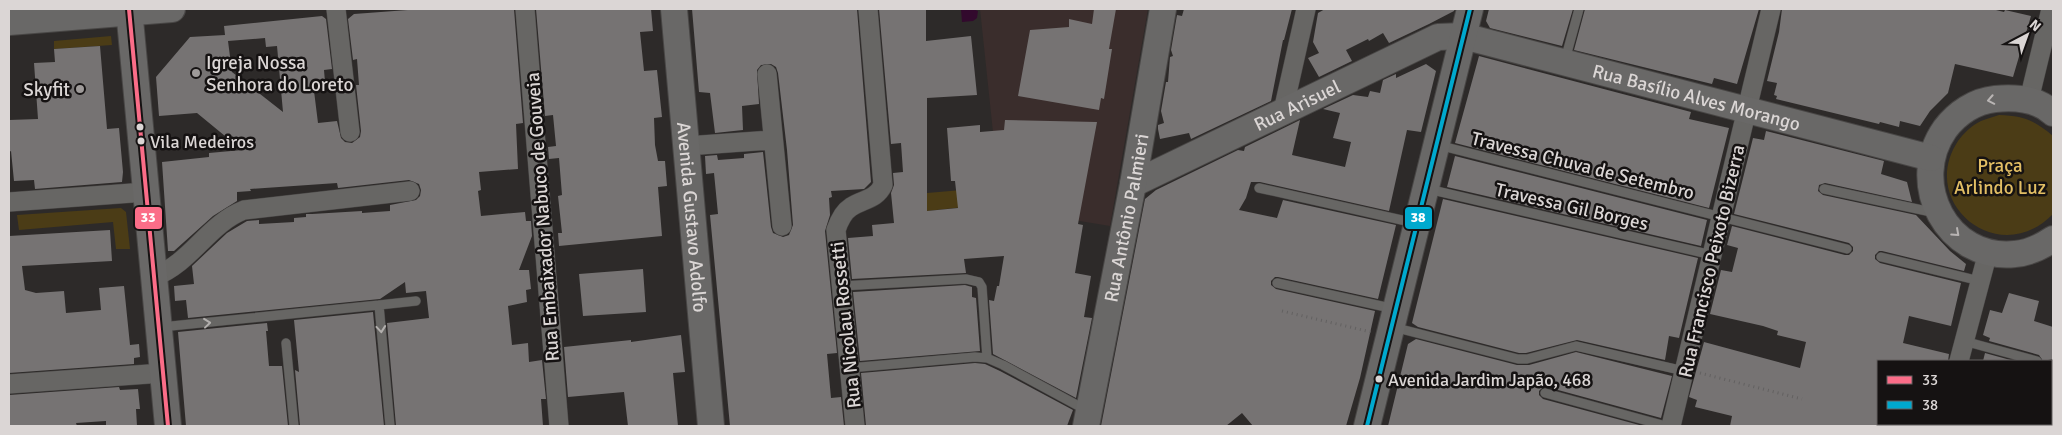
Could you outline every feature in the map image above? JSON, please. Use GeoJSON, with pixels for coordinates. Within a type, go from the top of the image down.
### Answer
{"type":"FeatureCollection","features":[{"type":"Feature","properties":{"kind":"street"},"geometry":{"type":"LineString","coordinates":[[9,22],[172,9]]}},
{"type":"Feature","properties":{"kind":"street"},"geometry":{"type":"LineString","coordinates":[[336,9],[350,132]]}},
{"type":"Feature","properties":{"kind":"street","name":"Rua Embaixador Nabuco de Gouveia"},"geometry":{"type":"LineString","coordinates":[[526,9],[559,426]]}},
{"type":"Feature","properties":{"kind":"street","name":"Avenida Gustavo Adolfo"},"geometry":{"type":"LineString","coordinates":[[674,9],[711,426]]}},
{"type":"Feature","properties":{"kind":"street","name":"Rua Nicolau Rossetti"},"geometry":{"type":"LineString","coordinates":[[856,426],[836,230],[840,219],[850,208],[874,197],[879,193],[883,185],[868,9]]}},
{"type":"Feature","properties":{"kind":"street","name":"Rua Antônio Palmieri"},"geometry":{"type":"LineString","coordinates":[[1087,419],[1133,184],[1163,9]]}},
{"type":"Feature","properties":{"kind":"street"},"geometry":{"type":"LineString","coordinates":[[1283,111],[1306,9]]}},
{"type":"Feature","properties":{"kind":"street"},"geometry":{"type":"LineString","coordinates":[[1366,426],[1470,9]]}},
{"type":"Feature","properties":{"kind":"street","name":"Rua Francisco Peixoto Bizerra"},"geometry":{"type":"LineString","coordinates":[[1671,426],[1772,9]]}},
{"type":"Feature","properties":{"kind":"street"},"geometry":{"type":"LineString","coordinates":[[2029,100],[2051,9]]}},
{"type":"Feature","properties":{"kind":"street"},"geometry":{"type":"LineString","coordinates":[[129,11],[168,426]]}},
{"type":"Feature","properties":{"kind":"street","name":"Rua Arisuel"},"geometry":{"type":"LineString","coordinates":[[1133,184],[1438,37],[1463,36]]}},
{"type":"Feature","properties":{"kind":"street","name":"Rua Basílio Alves Morango"},"geometry":{"type":"LineString","coordinates":[[1463,36],[1931,158]]}},
{"type":"Feature","properties":{"kind":"street"},"geometry":{"type":"LineString","coordinates":[[766,74],[782,226]]}},
{"type":"Feature","properties":{"kind":"street"},"geometry":{"type":"LineString","coordinates":[[2053,113],[2029,100],[2008,98],[1987,100],[1968,108],[1951,121],[1938,138],[1931,158],[1929,176],[1931,196],[1938,214],[1952,231],[1963,240],[1988,252],[2014,254],[2038,248],[2053,239]]}},
{"type":"Feature","properties":{"kind":"street"},"geometry":{"type":"LineString","coordinates":[[686,146],[772,140]]}},
{"type":"Feature","properties":{"kind":"street"},"geometry":{"type":"LineString","coordinates":[[154,277],[178,265],[232,214],[244,210],[410,191]]}},
{"type":"Feature","properties":{"kind":"street"},"geometry":{"type":"LineString","coordinates":[[9,202],[146,192]]}},
{"type":"Feature","properties":{"kind":"street"},"geometry":{"type":"LineString","coordinates":[[1959,360],[1988,252]]}},
{"type":"Feature","properties":{"kind":"street"},"geometry":{"type":"LineString","coordinates":[[9,384],[163,373]]}},
{"type":"Feature","properties":{"kind":"lane"},"geometry":{"type":"LineString","coordinates":[[1564,63],[1579,9]]}},
{"type":"Feature","properties":{"kind":"lane","name":"Travessa Chuva de Setembro"},"geometry":{"type":"LineString","coordinates":[[1436,144],[1847,249]]}},
{"type":"Feature","properties":{"kind":"lane"},"geometry":{"type":"LineString","coordinates":[[1259,188],[1416,223]]}},
{"type":"Feature","properties":{"kind":"lane","name":"Travessa Gil Borges"},"geometry":{"type":"LineString","coordinates":[[1425,188],[1712,255]]}},
{"type":"Feature","properties":{"kind":"lane"},"geometry":{"type":"LineString","coordinates":[[1824,189],[1938,214]]}},
{"type":"Feature","properties":{"kind":"lane"},"geometry":{"type":"LineString","coordinates":[[1881,257],[1980,281]]}},
{"type":"Feature","properties":{"kind":"lane"},"geometry":{"type":"LineString","coordinates":[[841,286],[966,279],[979,282],[982,288],[987,358]]}},
{"type":"Feature","properties":{"kind":"lane"},"geometry":{"type":"LineString","coordinates":[[1277,283],[1391,324],[1518,359],[1528,359],[1576,346],[1684,371]]}},
{"type":"Feature","properties":{"kind":"lane"},"geometry":{"type":"LineString","coordinates":[[159,327],[416,301]]}},
{"type":"Feature","properties":{"kind":"lane"},"geometry":{"type":"LineString","coordinates":[[379,305],[390,426]]}},
{"type":"Feature","properties":{"kind":"lane"},"geometry":{"type":"LineString","coordinates":[[1964,341],[2033,360]]}},
{"type":"Feature","properties":{"kind":"lane"},"geometry":{"type":"LineString","coordinates":[[286,343],[294,426]]}},
{"type":"Feature","properties":{"kind":"lane"},"geometry":{"type":"LineString","coordinates":[[849,368],[975,357],[987,358],[1003,365],[1087,419]]}},
{"type":"Feature","properties":{"kind":"lane"},"geometry":{"type":"LineString","coordinates":[[1545,393],[1666,426]]}},
{"type":"Feature","properties":{"kind":"path"},"geometry":{"type":"LineString","coordinates":[[1282,311],[1391,324]]}},
{"type":"Feature","properties":{"kind":"path"},"geometry":{"type":"LineString","coordinates":[[1684,371],[1695,372],[1802,399]]}},
{"type":"Feature","properties":{"kind":"shaded area"},"geometry":{"type":"Polygon","coordinates":[[[961,9],[978,11],[977,18],[973,21],[962,22],[961,9]]]}},
{"type":"Feature","properties":{"kind":"shaded area"},"geometry":{"type":"Polygon","coordinates":[[[980,9],[1148,9],[1110,226],[1001,208],[980,9]]]}},
{"type":"Feature","properties":{"kind":"green space"},"geometry":{"type":"Polygon","coordinates":[[[111,36],[112,45],[54,49],[54,41],[111,36]]]}},
{"type":"Feature","properties":{"kind":"green space","name":"Praça Arlindo Luz"},"geometry":{"type":"Polygon","coordinates":[[[1999,115],[2015,116],[2028,120],[2053,136],[2053,214],[2032,229],[2010,235],[1988,232],[1970,222],[1956,206],[1948,186],[1948,164],[1958,141],[1974,125],[1999,115]]]}},
{"type":"Feature","properties":{"kind":"green space"},"geometry":{"type":"Polygon","coordinates":[[[962,190],[964,207],[927,211],[927,193],[962,190]]]}},
{"type":"Feature","properties":{"kind":"green space"},"geometry":{"type":"Polygon","coordinates":[[[121,208],[126,212],[130,249],[116,249],[113,222],[19,230],[17,215],[121,208]]]}},
{"type":"Feature","properties":{"kind":"building"},"geometry":{"type":"Polygon","coordinates":[[[421,9],[514,9],[523,123],[516,124],[518,169],[479,172],[481,190],[478,191],[481,216],[525,212],[526,221],[531,221],[532,236],[519,270],[529,270],[531,289],[526,290],[527,302],[508,306],[512,345],[528,343],[529,362],[542,360],[546,399],[541,399],[543,426],[396,426],[387,323],[429,318],[426,291],[406,293],[405,282],[380,299],[188,318],[186,300],[175,301],[174,286],[194,284],[192,266],[227,233],[247,221],[259,220],[259,224],[294,222],[294,218],[306,217],[306,214],[390,211],[390,205],[416,200],[420,196],[419,184],[409,180],[338,188],[337,183],[250,189],[251,191],[237,192],[237,201],[213,216],[174,251],[168,251],[162,162],[209,157],[209,153],[242,150],[197,113],[159,116],[156,77],[190,37],[225,35],[224,26],[322,16],[326,19],[332,69],[324,70],[325,82],[313,83],[318,123],[337,121],[341,138],[345,142],[352,143],[360,137],[361,131],[356,85],[359,85],[357,59],[353,60],[348,19],[354,14],[421,9]],[[265,38],[228,41],[232,72],[283,112],[277,46],[266,47],[265,38]]]}},
{"type":"Feature","properties":{"kind":"building"},"geometry":{"type":"Polygon","coordinates":[[[536,9],[651,9],[653,31],[640,32],[644,71],[657,70],[662,117],[654,118],[655,145],[658,161],[665,161],[667,186],[658,187],[662,236],[559,246],[558,233],[562,233],[558,196],[562,195],[559,158],[549,159],[548,147],[556,146],[553,115],[545,116],[536,9]]]}},
{"type":"Feature","properties":{"kind":"building"},"geometry":{"type":"Polygon","coordinates":[[[692,9],[857,9],[871,182],[864,189],[831,191],[832,197],[829,198],[830,215],[825,231],[837,353],[827,354],[831,398],[841,397],[844,426],[730,426],[710,215],[718,214],[714,173],[706,174],[705,156],[717,155],[718,160],[744,158],[744,154],[763,152],[771,227],[773,233],[783,237],[789,235],[793,225],[787,150],[778,73],[776,67],[771,64],[761,65],[757,70],[759,104],[742,106],[743,130],[715,133],[710,93],[699,92],[692,9]]]}},
{"type":"Feature","properties":{"kind":"building"},"geometry":{"type":"Polygon","coordinates":[[[879,9],[926,9],[926,41],[971,36],[977,95],[927,98],[927,211],[958,208],[955,181],[951,181],[947,128],[980,125],[980,132],[1004,130],[1005,120],[1097,122],[1078,224],[1083,225],[1075,273],[1091,276],[1084,317],[1092,318],[1076,398],[993,354],[989,300],[994,301],[997,286],[999,286],[1004,256],[964,259],[966,273],[852,279],[848,238],[873,236],[872,225],[894,223],[891,193],[894,185],[893,173],[903,172],[901,143],[891,144],[879,9]]]}},
{"type":"Feature","properties":{"kind":"building"},"geometry":{"type":"Polygon","coordinates":[[[1094,9],[1116,9],[1109,49],[1112,49],[1104,99],[1101,98],[1099,110],[1018,96],[1030,30],[1069,27],[1069,19],[1092,24],[1094,9]]]}},
{"type":"Feature","properties":{"kind":"building"},"geometry":{"type":"Polygon","coordinates":[[[1184,9],[1292,9],[1283,40],[1271,101],[1191,139],[1189,133],[1160,139],[1158,125],[1164,123],[1161,111],[1166,82],[1168,82],[1170,57],[1173,56],[1171,50],[1177,15],[1182,16],[1184,9]]]}},
{"type":"Feature","properties":{"kind":"building"},"geometry":{"type":"Polygon","coordinates":[[[1325,9],[1455,9],[1389,43],[1383,33],[1346,50],[1352,61],[1319,77],[1308,58],[1319,53],[1313,42],[1318,13],[1325,9]]]}},
{"type":"Feature","properties":{"kind":"building"},"geometry":{"type":"Polygon","coordinates":[[[1489,9],[1573,9],[1562,46],[1490,28],[1486,21],[1489,9]]]}},
{"type":"Feature","properties":{"kind":"building"},"geometry":{"type":"Polygon","coordinates":[[[1585,9],[1759,9],[1737,84],[1714,78],[1712,84],[1574,50],[1585,9]]]}},
{"type":"Feature","properties":{"kind":"building"},"geometry":{"type":"Polygon","coordinates":[[[1782,9],[1992,9],[2031,16],[2013,77],[1955,64],[1948,93],[1930,111],[1920,126],[1900,121],[1899,127],[1880,122],[1879,124],[1776,99],[1777,96],[1774,95],[1777,83],[1767,81],[1779,32],[1782,9]]]}},
{"type":"Feature","properties":{"kind":"building"},"geometry":{"type":"Polygon","coordinates":[[[100,46],[107,129],[119,128],[123,172],[122,182],[35,189],[34,180],[14,181],[11,151],[9,152],[9,120],[38,119],[34,63],[55,62],[54,49],[100,46]]]}},
{"type":"Feature","properties":{"kind":"building"},"geometry":{"type":"Polygon","coordinates":[[[1479,56],[1691,112],[1689,119],[1729,128],[1709,208],[1455,143],[1479,56]]]}},
{"type":"Feature","properties":{"kind":"building"},"geometry":{"type":"Polygon","coordinates":[[[1426,64],[1436,71],[1421,132],[1407,130],[1389,211],[1260,182],[1251,182],[1246,198],[1239,210],[1277,218],[1283,200],[1396,225],[1378,299],[1278,277],[1271,281],[1271,285],[1276,289],[1375,311],[1360,378],[1346,426],[1253,426],[1242,413],[1226,426],[1101,426],[1145,199],[1156,190],[1238,150],[1244,151],[1245,147],[1300,120],[1292,155],[1345,167],[1351,142],[1333,138],[1340,113],[1323,109],[1353,95],[1368,97],[1370,91],[1380,93],[1383,80],[1396,74],[1396,78],[1426,64]]]}},
{"type":"Feature","properties":{"kind":"building"},"geometry":{"type":"Polygon","coordinates":[[[1766,131],[1884,161],[1881,174],[1907,182],[1912,202],[1825,183],[1819,185],[1818,191],[1823,195],[1916,215],[1950,251],[1966,264],[1964,271],[1882,251],[1875,255],[1875,259],[1880,263],[1961,283],[1951,326],[1909,316],[1903,343],[1949,354],[1948,360],[1877,360],[1878,426],[1730,426],[1732,416],[1695,407],[1697,400],[1689,397],[1704,342],[1800,368],[1806,342],[1777,335],[1778,331],[1763,326],[1710,314],[1721,270],[1732,272],[1738,248],[1727,245],[1732,226],[1845,255],[1849,255],[1853,251],[1853,247],[1849,243],[1734,214],[1753,138],[1764,140],[1766,131]]]}},
{"type":"Feature","properties":{"kind":"building"},"geometry":{"type":"Polygon","coordinates":[[[1455,156],[1707,220],[1701,246],[1447,187],[1455,156]]]}},
{"type":"Feature","properties":{"kind":"building"},"geometry":{"type":"Polygon","coordinates":[[[1443,199],[1698,258],[1679,338],[1669,336],[1665,360],[1577,340],[1526,353],[1519,353],[1418,327],[1412,323],[1443,199]]]}},
{"type":"Feature","properties":{"kind":"building"},"geometry":{"type":"Polygon","coordinates":[[[110,230],[112,261],[22,266],[25,290],[36,293],[64,291],[66,313],[101,310],[99,288],[124,286],[130,345],[139,344],[140,357],[134,358],[134,364],[9,373],[9,236],[110,230]]]}},
{"type":"Feature","properties":{"kind":"building"},"geometry":{"type":"Polygon","coordinates":[[[643,269],[646,312],[583,316],[579,274],[643,269]]]}},
{"type":"Feature","properties":{"kind":"building"},"geometry":{"type":"Polygon","coordinates":[[[965,285],[972,287],[972,297],[976,298],[980,351],[860,361],[853,292],[965,285]]]}},
{"type":"Feature","properties":{"kind":"building"},"geometry":{"type":"Polygon","coordinates":[[[2009,293],[2039,301],[2034,321],[2053,327],[2053,359],[2042,360],[2039,355],[1989,341],[1990,338],[1983,335],[1990,310],[2002,313],[2009,293]]]}},
{"type":"Feature","properties":{"kind":"building"},"geometry":{"type":"Polygon","coordinates":[[[373,312],[384,426],[300,426],[295,370],[299,372],[294,320],[373,312]]]}},
{"type":"Feature","properties":{"kind":"building"},"geometry":{"type":"Polygon","coordinates":[[[267,323],[269,366],[282,366],[288,426],[186,426],[178,332],[267,323]]]}},
{"type":"Feature","properties":{"kind":"building"},"geometry":{"type":"Polygon","coordinates":[[[681,335],[685,372],[673,373],[678,426],[628,426],[624,392],[568,397],[564,347],[631,340],[631,342],[681,335]]]}},
{"type":"Feature","properties":{"kind":"building"},"geometry":{"type":"Polygon","coordinates":[[[1416,339],[1517,365],[1529,365],[1576,352],[1672,376],[1661,418],[1547,387],[1543,387],[1539,391],[1539,395],[1543,399],[1643,426],[1388,426],[1408,344],[1416,339]]]}},
{"type":"Feature","properties":{"kind":"building"},"geometry":{"type":"Polygon","coordinates":[[[1985,353],[2010,360],[1983,360],[1985,353]]]}},
{"type":"Feature","properties":{"kind":"building"},"geometry":{"type":"Polygon","coordinates":[[[975,363],[985,364],[1000,371],[1073,410],[1067,426],[866,426],[861,373],[975,363]]]}},
{"type":"Feature","properties":{"kind":"building"},"geometry":{"type":"Polygon","coordinates":[[[119,387],[120,390],[138,389],[140,409],[136,409],[137,426],[106,426],[106,421],[76,423],[77,426],[9,426],[9,395],[119,387]]]}},
{"type":"Feature","properties":{"kind":"transit line","name":"33"},"geometry":{"type":"LineString","coordinates":[[129,9],[168,426]]}},
{"type":"Feature","properties":{"kind":"transit line","name":"38"},"geometry":{"type":"LineString","coordinates":[[1367,426],[1470,9]]}},
{"type":"Feature","properties":{"kind":"place","name":"Igreja Nossa Senhora do Loreto"},"geometry":{"type":"Point","coordinates":[196,73]}},
{"type":"Feature","properties":{"kind":"place","name":"Skyfit"},"geometry":{"type":"Point","coordinates":[80,89]}},
{"type":"Feature","properties":{"kind":"place","name":"Vila Medeiros"},"geometry":{"type":"Point","coordinates":[141,141]}},
{"type":"Feature","properties":{"kind":"place","name":"Avenida Jardim Japão, 468"},"geometry":{"type":"Point","coordinates":[1379,379]}}]}
